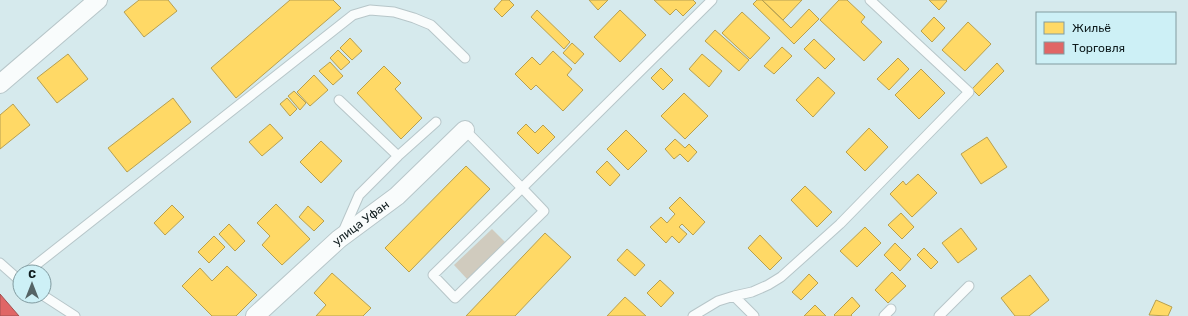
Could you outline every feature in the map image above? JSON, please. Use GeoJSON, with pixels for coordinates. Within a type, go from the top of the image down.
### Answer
{"type":"FeatureCollection","features":[{"type":"Feature","properties":{"kind":"street"},"geometry":{"type":"LineString","coordinates":[[0,84],[98,0]]}},
{"type":"Feature","properties":{"kind":"street","name":"улица Уфан"},"geometry":{"type":"LineString","coordinates":[[256,316],[339,238],[397,196],[465,130]]}},
{"type":"Feature","properties":{"kind":"lane"},"geometry":{"type":"LineString","coordinates":[[465,130],[522,188],[544,211],[455,298],[433,275],[522,188],[712,0]]}},
{"type":"Feature","properties":{"kind":"lane"},"geometry":{"type":"LineString","coordinates":[[693,316],[718,301],[752,292],[781,277],[840,224],[969,92],[870,0]]}},
{"type":"Feature","properties":{"kind":"lane"},"geometry":{"type":"LineString","coordinates":[[37,264],[353,15],[370,10],[394,12],[414,18],[431,26],[464,58]]}},
{"type":"Feature","properties":{"kind":"lane"},"geometry":{"type":"LineString","coordinates":[[339,100],[398,156]]}},
{"type":"Feature","properties":{"kind":"lane"},"geometry":{"type":"LineString","coordinates":[[339,238],[359,195],[398,156],[436,122]]}},
{"type":"Feature","properties":{"kind":"lane"},"geometry":{"type":"LineString","coordinates":[[0,263],[12,273]]}},
{"type":"Feature","properties":{"kind":"lane"},"geometry":{"type":"LineString","coordinates":[[939,316],[969,286]]}},
{"type":"Feature","properties":{"kind":"lane"},"geometry":{"type":"LineString","coordinates":[[734,296],[754,316]]}},
{"type":"Feature","properties":{"kind":"lane"},"geometry":{"type":"LineString","coordinates":[[52,301],[75,316]]}},
{"type":"Feature","properties":{"kind":"lane"},"geometry":{"type":"LineString","coordinates":[[884,316],[891,309]]}},
{"type":"Feature","properties":{"kind":"shaded area"},"geometry":{"type":"Polygon","coordinates":[[[492,229],[506,243],[468,280],[454,265],[492,229]]]}},
{"type":"Feature","properties":{"kind":"building: Жильё"},"geometry":{"type":"Polygon","coordinates":[[[139,0],[168,0],[177,11],[144,37],[124,12],[139,0]]]}},
{"type":"Feature","properties":{"kind":"building: Жильё"},"geometry":{"type":"Polygon","coordinates":[[[290,0],[333,0],[341,8],[236,98],[211,68],[290,0]]]}},
{"type":"Feature","properties":{"kind":"building: Жильё"},"geometry":{"type":"Polygon","coordinates":[[[502,0],[509,0],[514,5],[502,17],[494,9],[502,0]]]}},
{"type":"Feature","properties":{"kind":"building: Жильё"},"geometry":{"type":"Polygon","coordinates":[[[589,0],[608,0],[598,10],[589,0]]]}},
{"type":"Feature","properties":{"kind":"building: Жильё"},"geometry":{"type":"Polygon","coordinates":[[[654,0],[693,0],[696,3],[683,16],[676,9],[670,15],[654,0]]]}},
{"type":"Feature","properties":{"kind":"building: Жильё"},"geometry":{"type":"Polygon","coordinates":[[[757,0],[762,0],[791,28],[809,9],[819,19],[794,44],[753,4],[757,0]]]}},
{"type":"Feature","properties":{"kind":"building: Жильё"},"geometry":{"type":"Polygon","coordinates":[[[762,0],[802,0],[783,20],[762,0]]]}},
{"type":"Feature","properties":{"kind":"building: Жильё"},"geometry":{"type":"Polygon","coordinates":[[[839,0],[847,0],[865,17],[861,22],[882,42],[864,61],[820,20],[839,0]]]}},
{"type":"Feature","properties":{"kind":"building: Жильё"},"geometry":{"type":"Polygon","coordinates":[[[929,0],[946,0],[947,1],[939,10],[929,0]]]}},
{"type":"Feature","properties":{"kind":"building: Жильё"},"geometry":{"type":"Polygon","coordinates":[[[537,10],[570,42],[564,49],[531,17],[537,10]]]}},
{"type":"Feature","properties":{"kind":"building: Жильё"},"geometry":{"type":"Polygon","coordinates":[[[620,10],[646,35],[620,62],[594,37],[620,10]]]}},
{"type":"Feature","properties":{"kind":"building: Жильё"},"geometry":{"type":"Polygon","coordinates":[[[742,12],[770,38],[750,59],[722,33],[742,12]]]}},
{"type":"Feature","properties":{"kind":"building: Жильё"},"geometry":{"type":"Polygon","coordinates":[[[934,17],[945,28],[932,42],[921,31],[934,17]]]}},
{"type":"Feature","properties":{"kind":"building: Жильё"},"geometry":{"type":"Polygon","coordinates":[[[968,22],[991,44],[965,71],[942,50],[968,22]]]}},
{"type":"Feature","properties":{"kind":"building: Жильё"},"geometry":{"type":"Polygon","coordinates":[[[715,30],[749,60],[739,71],[705,41],[715,30]]]}},
{"type":"Feature","properties":{"kind":"building: Жильё"},"geometry":{"type":"Polygon","coordinates":[[[350,38],[362,51],[352,60],[340,48],[350,38]]]}},
{"type":"Feature","properties":{"kind":"building: Жильё"},"geometry":{"type":"Polygon","coordinates":[[[814,39],[835,59],[825,69],[804,49],[814,39]]]}},
{"type":"Feature","properties":{"kind":"building: Жильё"},"geometry":{"type":"Polygon","coordinates":[[[572,43],[584,54],[575,64],[563,53],[572,43]]]}},
{"type":"Feature","properties":{"kind":"building: Жильё"},"geometry":{"type":"Polygon","coordinates":[[[782,47],[792,56],[774,74],[764,66],[782,47]]]}},
{"type":"Feature","properties":{"kind":"building: Жильё"},"geometry":{"type":"Polygon","coordinates":[[[338,50],[350,62],[341,70],[330,58],[338,50]]]}},
{"type":"Feature","properties":{"kind":"building: Жильё"},"geometry":{"type":"Polygon","coordinates":[[[553,51],[572,69],[567,75],[583,90],[563,111],[536,85],[531,90],[515,74],[532,57],[540,65],[553,51]]]}},
{"type":"Feature","properties":{"kind":"building: Жильё"},"geometry":{"type":"Polygon","coordinates":[[[68,54],[88,79],[57,103],[37,78],[68,54]]]}},
{"type":"Feature","properties":{"kind":"building: Жильё"},"geometry":{"type":"Polygon","coordinates":[[[702,54],[722,71],[709,87],[689,69],[702,54]]]}},
{"type":"Feature","properties":{"kind":"building: Жильё"},"geometry":{"type":"Polygon","coordinates":[[[898,58],[909,69],[889,90],[877,79],[898,58]]]}},
{"type":"Feature","properties":{"kind":"building: Жильё"},"geometry":{"type":"Polygon","coordinates":[[[330,62],[343,76],[333,85],[319,71],[330,62]]]}},
{"type":"Feature","properties":{"kind":"building: Жильё"},"geometry":{"type":"Polygon","coordinates":[[[997,63],[1004,71],[979,96],[972,89],[997,63]]]}},
{"type":"Feature","properties":{"kind":"building: Жильё"},"geometry":{"type":"Polygon","coordinates":[[[384,66],[401,83],[395,89],[422,118],[401,139],[357,93],[384,66]]]}},
{"type":"Feature","properties":{"kind":"building: Жильё"},"geometry":{"type":"Polygon","coordinates":[[[661,68],[673,80],[663,90],[651,78],[661,68]]]}},
{"type":"Feature","properties":{"kind":"building: Жильё"},"geometry":{"type":"Polygon","coordinates":[[[921,69],[945,93],[919,119],[895,95],[921,69]]]}},
{"type":"Feature","properties":{"kind":"building: Жильё"},"geometry":{"type":"Polygon","coordinates":[[[314,75],[328,90],[310,106],[297,92],[314,75]]]}},
{"type":"Feature","properties":{"kind":"building: Жильё"},"geometry":{"type":"Polygon","coordinates":[[[818,77],[835,93],[813,117],[796,100],[818,77]]]}},
{"type":"Feature","properties":{"kind":"building: Жильё"},"geometry":{"type":"Polygon","coordinates":[[[294,91],[306,103],[300,110],[288,96],[294,91]]]}},
{"type":"Feature","properties":{"kind":"building: Жильё"},"geometry":{"type":"Polygon","coordinates":[[[684,93],[708,116],[685,139],[661,116],[684,93]]]}},
{"type":"Feature","properties":{"kind":"building: Жильё"},"geometry":{"type":"Polygon","coordinates":[[[173,98],[191,122],[127,172],[108,148],[173,98]]]}},
{"type":"Feature","properties":{"kind":"building: Жильё"},"geometry":{"type":"Polygon","coordinates":[[[287,98],[297,109],[290,116],[280,104],[287,98]]]}},
{"type":"Feature","properties":{"kind":"building: Жильё"},"geometry":{"type":"Polygon","coordinates":[[[13,104],[30,125],[0,149],[0,115],[13,104]]]}},
{"type":"Feature","properties":{"kind":"building: Жильё"},"geometry":{"type":"Polygon","coordinates":[[[270,124],[283,138],[262,156],[249,142],[270,124]]]}},
{"type":"Feature","properties":{"kind":"building: Жильё"},"geometry":{"type":"Polygon","coordinates":[[[526,124],[535,133],[543,125],[555,137],[538,154],[517,133],[526,124]]]}},
{"type":"Feature","properties":{"kind":"building: Жильё"},"geometry":{"type":"Polygon","coordinates":[[[869,128],[888,147],[865,171],[846,152],[869,128]]]}},
{"type":"Feature","properties":{"kind":"building: Жильё"},"geometry":{"type":"Polygon","coordinates":[[[626,130],[647,151],[628,170],[607,149],[626,130]]]}},
{"type":"Feature","properties":{"kind":"building: Жильё"},"geometry":{"type":"Polygon","coordinates":[[[987,137],[1007,167],[981,184],[961,154],[987,137]]]}},
{"type":"Feature","properties":{"kind":"building: Жильё"},"geometry":{"type":"Polygon","coordinates":[[[675,139],[685,148],[689,144],[697,152],[688,162],[680,154],[674,159],[665,149],[675,139]]]}},
{"type":"Feature","properties":{"kind":"building: Жильё"},"geometry":{"type":"Polygon","coordinates":[[[321,141],[342,161],[321,183],[300,162],[321,141]]]}},
{"type":"Feature","properties":{"kind":"building: Жильё"},"geometry":{"type":"Polygon","coordinates":[[[607,161],[620,175],[610,186],[596,172],[607,161]]]}},
{"type":"Feature","properties":{"kind":"building: Жильё"},"geometry":{"type":"Polygon","coordinates":[[[466,166],[490,189],[409,272],[385,248],[466,166]]]}},
{"type":"Feature","properties":{"kind":"building: Жильё"},"geometry":{"type":"Polygon","coordinates":[[[918,174],[937,193],[912,217],[890,194],[903,181],[906,185],[918,174]]]}},
{"type":"Feature","properties":{"kind":"building: Жильё"},"geometry":{"type":"Polygon","coordinates":[[[805,186],[832,212],[817,227],[791,200],[805,186]]]}},
{"type":"Feature","properties":{"kind":"building: Жильё"},"geometry":{"type":"Polygon","coordinates":[[[680,197],[705,222],[693,235],[682,224],[679,227],[687,234],[679,243],[672,236],[666,243],[650,227],[661,217],[667,223],[675,214],[669,208],[680,197]]]}},
{"type":"Feature","properties":{"kind":"building: Жильё"},"geometry":{"type":"Polygon","coordinates":[[[276,204],[310,239],[282,265],[262,245],[270,236],[257,223],[276,204]]]}},
{"type":"Feature","properties":{"kind":"building: Жильё"},"geometry":{"type":"Polygon","coordinates":[[[172,205],[184,217],[165,235],[154,223],[172,205]]]}},
{"type":"Feature","properties":{"kind":"building: Жильё"},"geometry":{"type":"Polygon","coordinates":[[[308,206],[324,221],[314,231],[299,217],[308,206]]]}},
{"type":"Feature","properties":{"kind":"building: Жильё"},"geometry":{"type":"Polygon","coordinates":[[[901,213],[914,227],[902,239],[888,225],[901,213]]]}},
{"type":"Feature","properties":{"kind":"building: Жильё"},"geometry":{"type":"Polygon","coordinates":[[[229,224],[245,241],[235,251],[219,234],[229,224]]]}},
{"type":"Feature","properties":{"kind":"building: Жильё"},"geometry":{"type":"Polygon","coordinates":[[[865,227],[881,243],[857,267],[840,251],[865,227]]]}},
{"type":"Feature","properties":{"kind":"building: Жильё"},"geometry":{"type":"Polygon","coordinates":[[[961,228],[977,249],[958,263],[942,243],[961,228]]]}},
{"type":"Feature","properties":{"kind":"building: Жильё"},"geometry":{"type":"Polygon","coordinates":[[[545,233],[571,257],[515,316],[466,316],[545,233]]]}},
{"type":"Feature","properties":{"kind":"building: Жильё"},"geometry":{"type":"Polygon","coordinates":[[[760,235],[782,258],[770,270],[748,248],[760,235]]]}},
{"type":"Feature","properties":{"kind":"building: Жильё"},"geometry":{"type":"Polygon","coordinates":[[[214,236],[225,247],[209,263],[198,252],[214,236]]]}},
{"type":"Feature","properties":{"kind":"building: Жильё"},"geometry":{"type":"Polygon","coordinates":[[[895,243],[911,259],[900,271],[884,255],[895,243]]]}},
{"type":"Feature","properties":{"kind":"building: Жильё"},"geometry":{"type":"Polygon","coordinates":[[[924,248],[938,262],[931,269],[917,255],[924,248]]]}},
{"type":"Feature","properties":{"kind":"building: Жильё"},"geometry":{"type":"Polygon","coordinates":[[[627,249],[645,265],[635,276],[617,260],[627,249]]]}},
{"type":"Feature","properties":{"kind":"building: Жильё"},"geometry":{"type":"Polygon","coordinates":[[[227,266],[257,295],[236,316],[212,316],[182,286],[200,268],[212,281],[227,266]]]}},
{"type":"Feature","properties":{"kind":"building: Жильё"},"geometry":{"type":"Polygon","coordinates":[[[892,272],[906,286],[888,303],[875,290],[892,272]]]}},
{"type":"Feature","properties":{"kind":"building: Жильё"},"geometry":{"type":"Polygon","coordinates":[[[332,273],[371,308],[363,316],[316,316],[326,305],[314,293],[332,273]]]}},
{"type":"Feature","properties":{"kind":"building: Жильё"},"geometry":{"type":"Polygon","coordinates":[[[809,274],[818,283],[801,300],[792,292],[809,274]]]}},
{"type":"Feature","properties":{"kind":"building: Жильё"},"geometry":{"type":"Polygon","coordinates":[[[1030,275],[1049,300],[1029,316],[1015,316],[1001,298],[1030,275]]]}},
{"type":"Feature","properties":{"kind":"building: Жильё"},"geometry":{"type":"Polygon","coordinates":[[[660,280],[674,293],[661,307],[647,293],[660,280]]]}},
{"type":"Feature","properties":{"kind":"building: Жильё"},"geometry":{"type":"Polygon","coordinates":[[[625,297],[646,316],[607,316],[625,297]]]}},
{"type":"Feature","properties":{"kind":"building: Жильё"},"geometry":{"type":"Polygon","coordinates":[[[852,297],[860,306],[851,315],[852,316],[835,316],[834,315],[852,297]]]}},
{"type":"Feature","properties":{"kind":"building: Жильё"},"geometry":{"type":"Polygon","coordinates":[[[1156,300],[1172,307],[1168,316],[1149,315],[1156,300]]]}},
{"type":"Feature","properties":{"kind":"building: Жильё"},"geometry":{"type":"Polygon","coordinates":[[[815,305],[826,316],[804,316],[815,305]]]}},
{"type":"Feature","properties":{"kind":"building: Торговля"},"geometry":{"type":"Polygon","coordinates":[[[0,294],[19,316],[0,316],[0,294]]]}}]}
